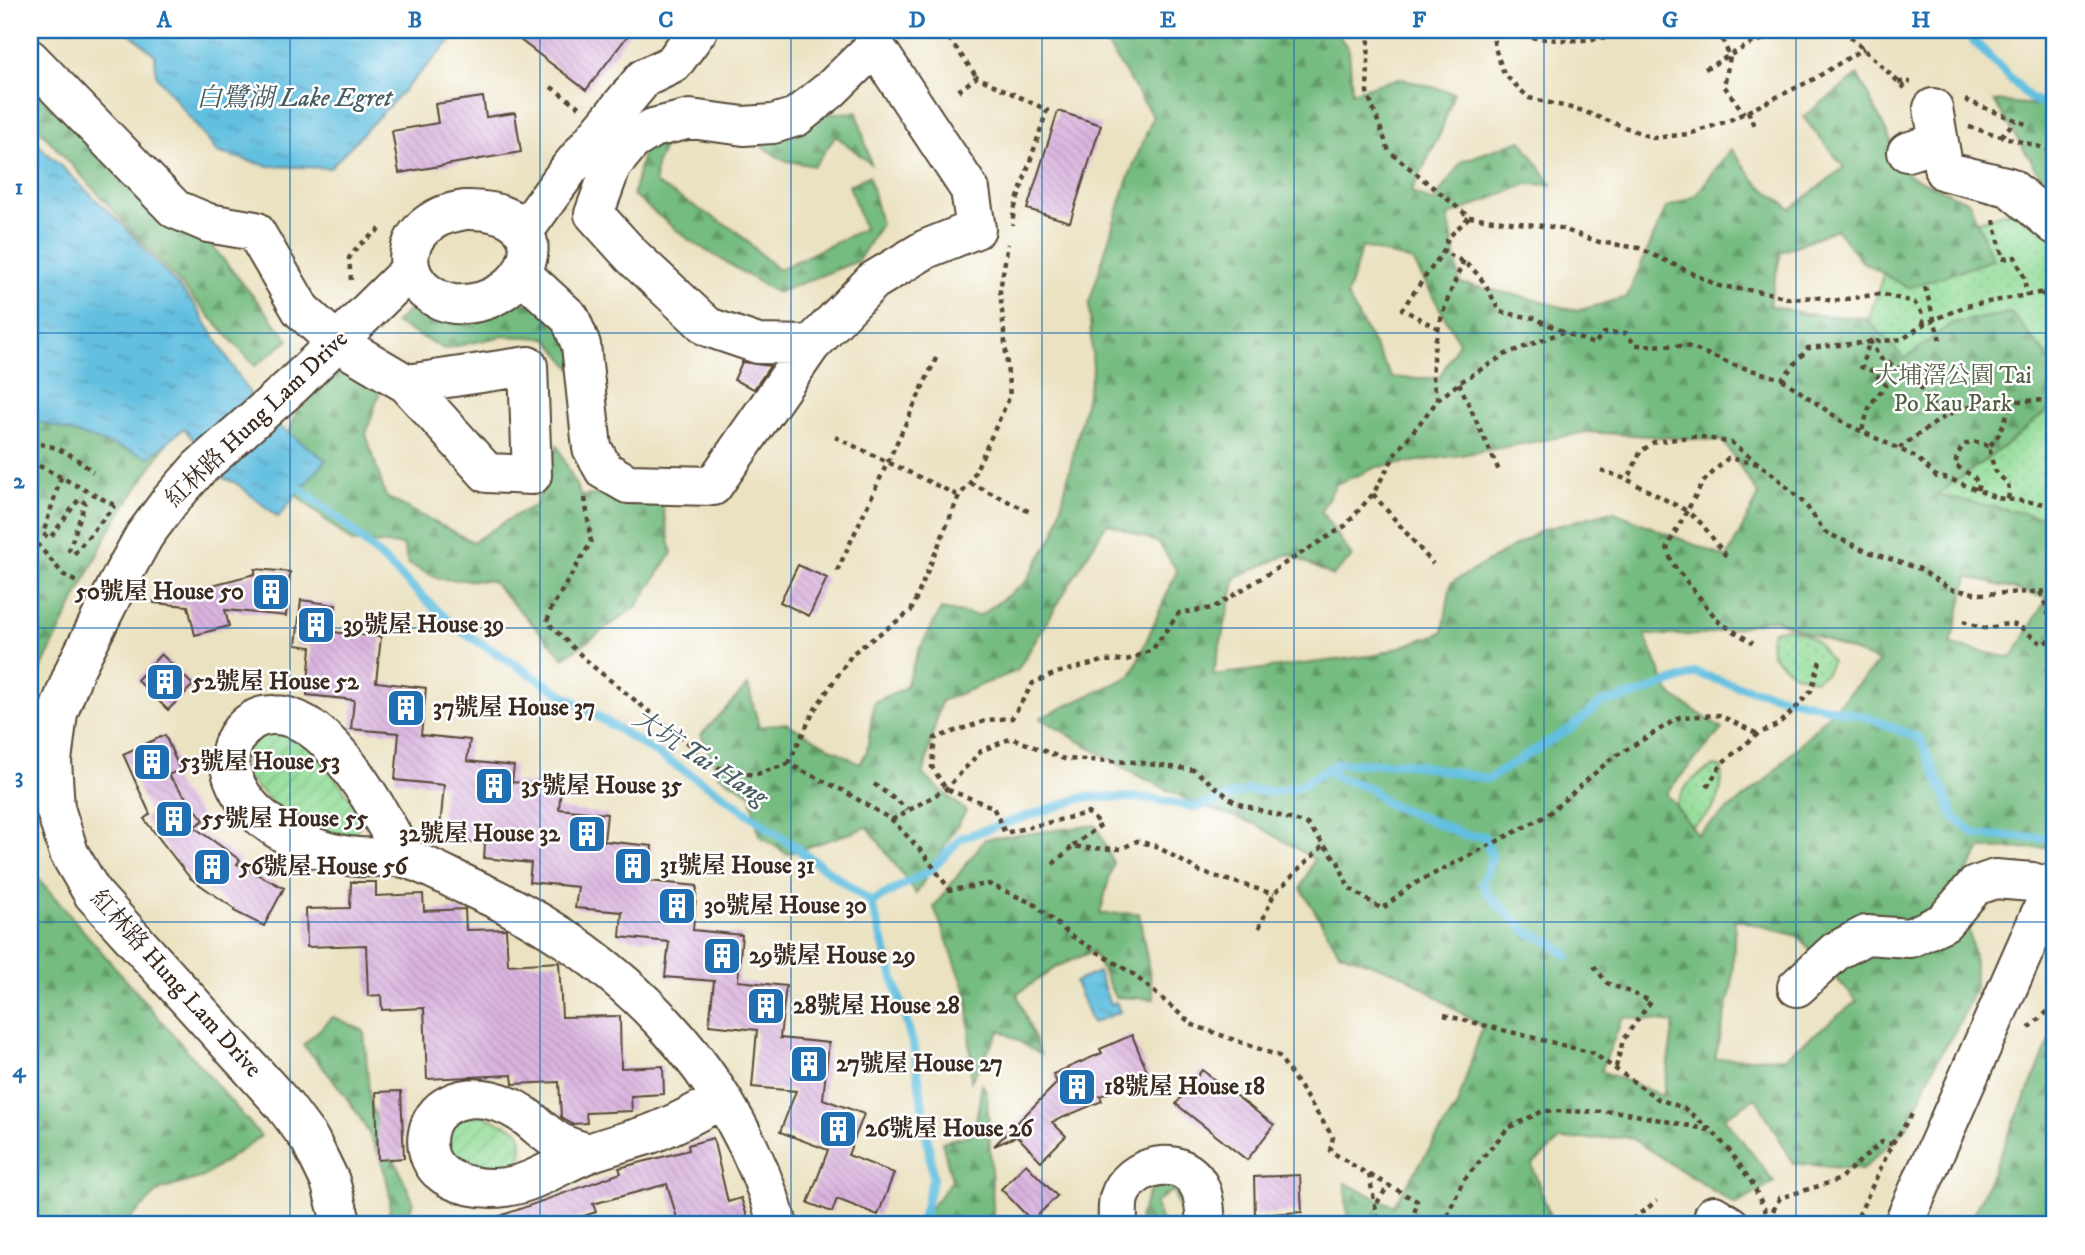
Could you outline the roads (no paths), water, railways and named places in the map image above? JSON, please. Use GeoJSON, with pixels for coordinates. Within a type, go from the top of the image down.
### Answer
{"type":"FeatureCollection","features":[{"type":"Feature","properties":{"kind":"street"},"geometry":{"type":"LineString","coordinates":[[525,230],[569,169],[644,78],[673,64],[698,30]]}},
{"type":"Feature","properties":{"kind":"street"},"geometry":{"type":"LineString","coordinates":[[521,273],[570,318],[581,345],[592,448],[604,470],[628,484],[713,486],[811,345],[873,281],[926,249],[976,229],[970,190],[876,38],[831,90],[796,117],[773,124],[744,125],[690,119],[653,128],[632,141],[612,165],[594,214],[632,256],[709,327],[758,344],[811,345]]}},
{"type":"Feature","properties":{"kind":"street"},"geometry":{"type":"LineString","coordinates":[[30,59],[175,209],[208,223],[255,231],[301,310],[337,342],[407,384]]}},
{"type":"Feature","properties":{"kind":"street"},"geometry":{"type":"LineString","coordinates":[[1928,130],[1944,172],[2009,187],[2055,225]]}},
{"type":"Feature","properties":{"kind":"street"},"geometry":{"type":"LineString","coordinates":[[465,210],[484,210],[509,217],[525,230],[529,247],[521,273],[511,287],[498,295],[469,304],[450,304],[426,292],[419,286],[410,270],[408,256],[412,243],[424,226],[436,218],[465,210]]}},
{"type":"Feature","properties":{"kind":"street","name":"紅林路 Hung Lam Drive"},"geometry":{"type":"LineString","coordinates":[[342,1225],[330,1181],[310,1140],[283,1104],[93,894],[69,853],[55,808],[52,761],[58,713],[75,669],[144,536],[170,501],[200,468],[293,385],[410,270]]}},
{"type":"Feature","properties":{"kind":"street"},"geometry":{"type":"LineString","coordinates":[[405,858],[357,775],[321,737],[299,721],[285,715],[255,719],[243,728],[234,740],[229,755],[230,771],[235,785],[267,821],[287,835],[332,853],[356,857],[405,858],[501,900],[544,923],[622,980],[657,1014],[688,1051],[722,1099],[761,1176],[778,1225]]}},
{"type":"Feature","properties":{"kind":"street"},"geometry":{"type":"LineString","coordinates":[[1797,987],[1836,951],[1866,935],[1910,938],[1944,922],[1975,887],[1995,879],[2053,885],[1903,1225]]}},
{"type":"Feature","properties":{"kind":"street"},"geometry":{"type":"LineString","coordinates":[[589,1153],[653,1133],[722,1099]]}},
{"type":"Feature","properties":{"kind":"street"},"geometry":{"type":"LineString","coordinates":[[1118,1225],[1119,1198],[1125,1185],[1134,1175],[1146,1168],[1160,1165],[1183,1171],[1200,1187],[1206,1225]]}},
{"type":"Feature","properties":{"kind":"water","name":"白鷺湖 Lake Egret"},"geometry":{"type":"Polygon","coordinates":[[[126,30],[461,30],[330,168],[268,166],[217,152],[156,75],[155,55],[126,30]]]}},
{"type":"Feature","properties":{"kind":"water"},"geometry":{"type":"Polygon","coordinates":[[[30,137],[124,226],[194,304],[250,394],[282,428],[326,460],[278,517],[236,483],[221,477],[184,428],[150,457],[30,419],[30,137]]]}},
{"type":"Feature","properties":{"kind":"water"},"geometry":{"type":"Polygon","coordinates":[[[1098,972],[1110,1004],[1116,1002],[1120,1012],[1092,1023],[1075,982],[1098,972]]]}},
{"type":"Feature","properties":{"kind":"waterway"},"geometry":{"type":"LineString","coordinates":[[1963,30],[2030,98],[2055,109]]}},
{"type":"Feature","properties":{"kind":"waterway","name":"大坑 Tai Hang"},"geometry":{"type":"LineString","coordinates":[[293,483],[343,522],[455,627],[720,793],[871,902],[914,1048],[933,1177],[921,1225]]}},
{"type":"Feature","properties":{"kind":"waterway"},"geometry":{"type":"LineString","coordinates":[[871,902],[931,870],[961,838],[1085,797],[1147,798],[1197,807],[1249,790],[1272,792],[1300,786],[1336,764],[1406,763],[1488,779],[1571,728],[1601,703],[1639,694],[1696,673],[1734,685],[1870,718],[1920,739],[1955,818],[1977,835],[2047,838]]}},
{"type":"Feature","properties":{"kind":"waterway"},"geometry":{"type":"LineString","coordinates":[[1327,769],[1336,777],[1370,788],[1386,803],[1469,836],[1484,836],[1492,857],[1482,884],[1490,896],[1527,932],[1551,942],[1568,956]]}},
{"type":"Feature","properties":{"kind":"place","name":"50號屋 House 50"},"geometry":{"type":"Point","coordinates":[271,592]}},
{"type":"Feature","properties":{"kind":"place","name":"39號屋 House 39"},"geometry":{"type":"Point","coordinates":[316,625]}},
{"type":"Feature","properties":{"kind":"place","name":"52號屋 House 52"},"geometry":{"type":"Point","coordinates":[165,682]}},
{"type":"Feature","properties":{"kind":"place","name":"37號屋 House 37"},"geometry":{"type":"Point","coordinates":[406,708]}},
{"type":"Feature","properties":{"kind":"place","name":"53號屋 House 53"},"geometry":{"type":"Point","coordinates":[152,762]}},
{"type":"Feature","properties":{"kind":"place","name":"35號屋 House 35"},"geometry":{"type":"Point","coordinates":[494,786]}},
{"type":"Feature","properties":{"kind":"place","name":"55號屋 House 55"},"geometry":{"type":"Point","coordinates":[174,819]}},
{"type":"Feature","properties":{"kind":"place","name":"32號屋 House 32"},"geometry":{"type":"Point","coordinates":[587,834]}},
{"type":"Feature","properties":{"kind":"place","name":"31號屋 House 31"},"geometry":{"type":"Point","coordinates":[633,866]}},
{"type":"Feature","properties":{"kind":"place","name":"56號屋 House 56"},"geometry":{"type":"Point","coordinates":[212,867]}},
{"type":"Feature","properties":{"kind":"place","name":"30號屋 House 30"},"geometry":{"type":"Point","coordinates":[677,906]}},
{"type":"Feature","properties":{"kind":"place","name":"29號屋 House 29"},"geometry":{"type":"Point","coordinates":[722,956]}},
{"type":"Feature","properties":{"kind":"place","name":"28號屋 House 28"},"geometry":{"type":"Point","coordinates":[766,1006]}},
{"type":"Feature","properties":{"kind":"place","name":"27號屋 House 27"},"geometry":{"type":"Point","coordinates":[809,1064]}},
{"type":"Feature","properties":{"kind":"place","name":"18號屋 House 18"},"geometry":{"type":"Point","coordinates":[1077,1087]}},
{"type":"Feature","properties":{"kind":"place","name":"26號屋 House 26"},"geometry":{"type":"Point","coordinates":[838,1129]}},
{"type":"Feature","properties":{"kind":"park label","name":"大埔滘公園 Tai Po Kau Park"},"geometry":{"type":"Point","coordinates":[1953,390]}}]}
